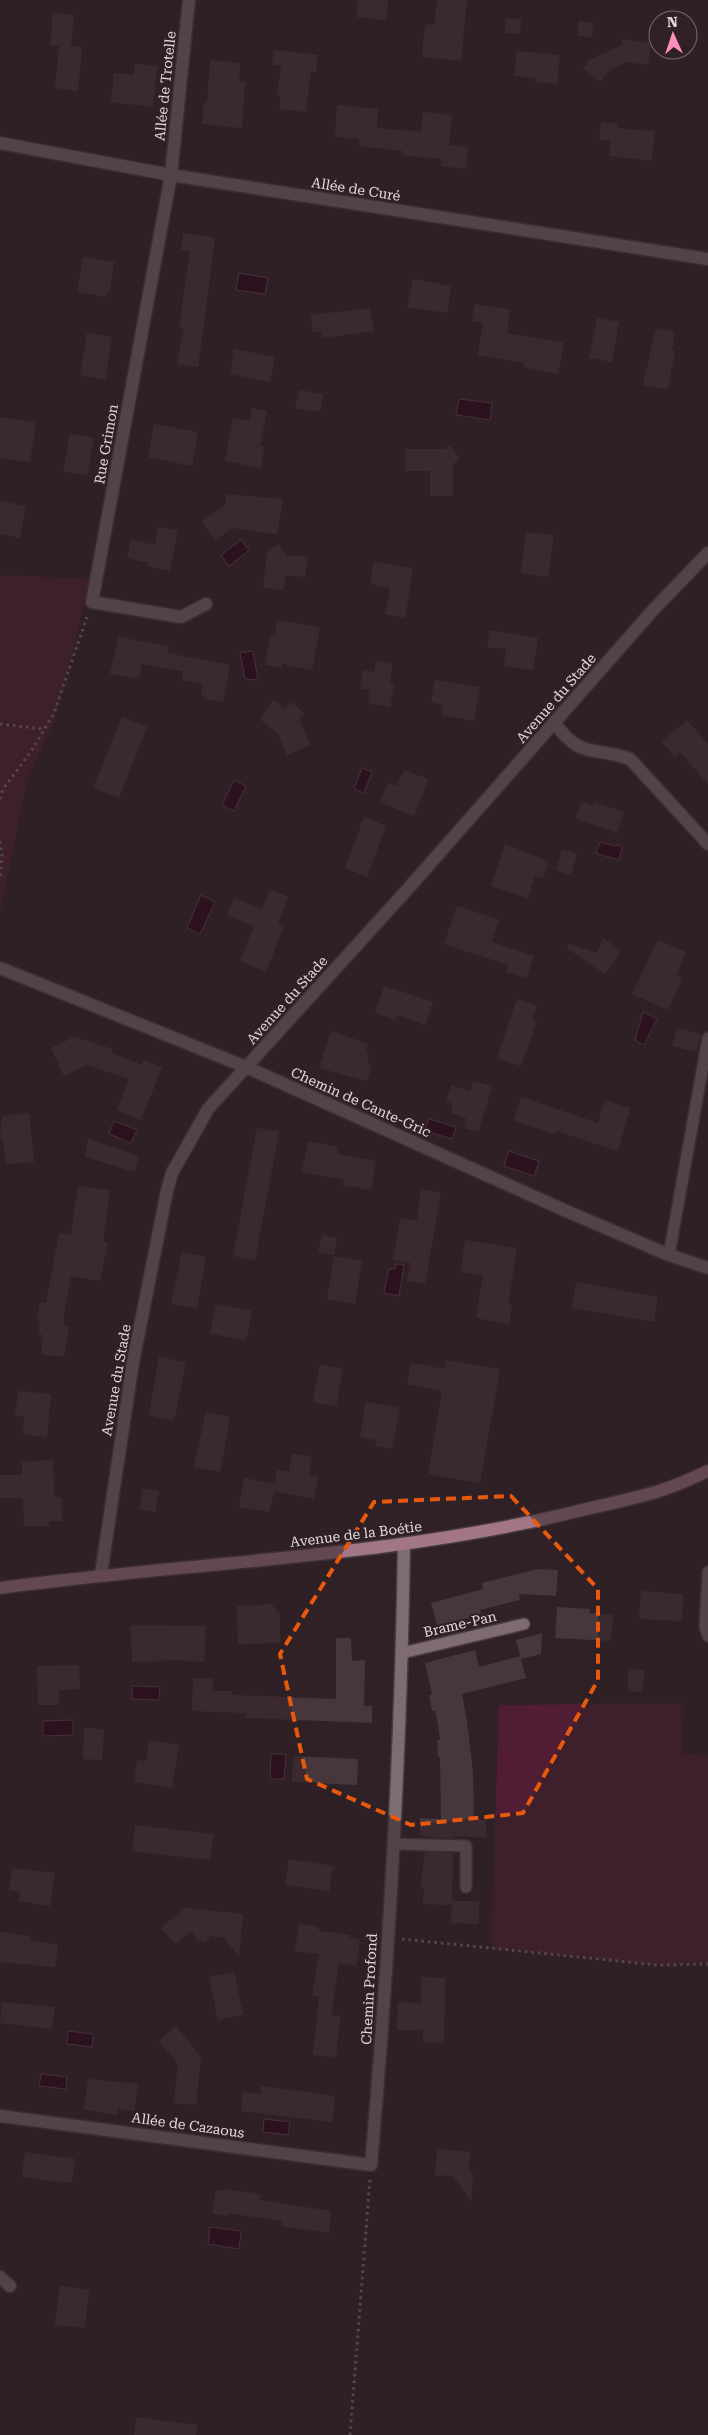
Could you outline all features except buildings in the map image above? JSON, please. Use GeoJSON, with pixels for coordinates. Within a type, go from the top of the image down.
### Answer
{"type":"FeatureCollection","features":[{"type":"Feature","properties":{"kind":"main road","name":"Avenue de la Boétie"},"geometry":{"type":"LineString","coordinates":[[0,1588],[100,1574],[240,1563],[404,1544],[510,1528],[663,1490],[708,1471]]}},
{"type":"Feature","properties":{"kind":"street","name":"Allée de Trotelle"},"geometry":{"type":"LineString","coordinates":[[171,174],[189,0]]}},
{"type":"Feature","properties":{"kind":"street","name":"Allée de Curé"},"geometry":{"type":"LineString","coordinates":[[0,143],[171,174],[708,259]]}},
{"type":"Feature","properties":{"kind":"street","name":"Rue Grimon"},"geometry":{"type":"LineString","coordinates":[[92,602],[171,174]]}},
{"type":"Feature","properties":{"kind":"street","name":"Avenue du Stade"},"geometry":{"type":"LineString","coordinates":[[100,1574],[133,1362],[167,1191],[172,1173],[208,1109],[654,609],[708,553]]}},
{"type":"Feature","properties":{"kind":"street"},"geometry":{"type":"LineString","coordinates":[[92,602],[181,617],[206,604]]}},
{"type":"Feature","properties":{"kind":"street"},"geometry":{"type":"LineString","coordinates":[[554,722],[566,738],[584,750],[618,755],[630,759],[708,844]]}},
{"type":"Feature","properties":{"kind":"street","name":"Chemin de Cante-Gric"},"geometry":{"type":"LineString","coordinates":[[0,968],[246,1067],[669,1255],[708,1268]]}},
{"type":"Feature","properties":{"kind":"street","name":"Chemin Profond"},"geometry":{"type":"LineString","coordinates":[[371,2165],[384,2019],[386,1938],[394,1844],[402,1653],[404,1544]]}},
{"type":"Feature","properties":{"kind":"street","name":"Allée de Cazaous"},"geometry":{"type":"LineString","coordinates":[[0,2116],[371,2165]]}},
{"type":"Feature","properties":{"kind":"street"},"geometry":{"type":"LineString","coordinates":[[0,2277],[10,2286]]}},
{"type":"Feature","properties":{"kind":"lane"},"geometry":{"type":"LineString","coordinates":[[669,1255],[708,1038]]}},
{"type":"Feature","properties":{"kind":"lane"},"geometry":{"type":"LineString","coordinates":[[708,1572],[705,1627],[708,1636]]}},
{"type":"Feature","properties":{"kind":"lane","name":"Brame-Pan"},"geometry":{"type":"LineString","coordinates":[[402,1653],[524,1624]]}},
{"type":"Feature","properties":{"kind":"lane"},"geometry":{"type":"LineString","coordinates":[[394,1844],[466,1846],[466,1887]]}},
{"type":"Feature","properties":{"kind":"path"},"geometry":{"type":"LineString","coordinates":[[0,799],[3,789],[32,750],[54,713],[92,602]]}},
{"type":"Feature","properties":{"kind":"path"},"geometry":{"type":"LineString","coordinates":[[0,724],[44,729]]}},
{"type":"Feature","properties":{"kind":"path"},"geometry":{"type":"LineString","coordinates":[[0,841],[2,855],[0,880]]}},
{"type":"Feature","properties":{"kind":"path"},"geometry":{"type":"LineString","coordinates":[[386,1938],[657,1964],[708,1964]]}},
{"type":"Feature","properties":{"kind":"path"},"geometry":{"type":"LineString","coordinates":[[350,2435],[371,2165]]}},
{"type":"Feature","properties":{"kind":"highlighted area"},"geometry":{"type":"Polygon","coordinates":[[[511,1496],[598,1589],[598,1680],[523,1813],[411,1825],[307,1779],[280,1654],[374,1502],[511,1496]]]}},
{"type":"Feature","properties":{"kind":"shaded area"},"geometry":{"type":"Polygon","coordinates":[[[239,273],[268,278],[265,294],[236,290],[239,273]]]}},
{"type":"Feature","properties":{"kind":"shaded area"},"geometry":{"type":"Polygon","coordinates":[[[459,399],[492,403],[490,420],[456,415],[459,399]]]}},
{"type":"Feature","properties":{"kind":"shaded area"},"geometry":{"type":"Polygon","coordinates":[[[241,540],[249,550],[229,566],[221,555],[241,540]]]}},
{"type":"Feature","properties":{"kind":"shaded area"},"geometry":{"type":"Polygon","coordinates":[[[0,575],[91,579],[54,722],[27,780],[0,913],[0,575]]]}},
{"type":"Feature","properties":{"kind":"shaded area"},"geometry":{"type":"Polygon","coordinates":[[[253,651],[258,680],[245,679],[240,653],[253,651]]]}},
{"type":"Feature","properties":{"kind":"shaded area"},"geometry":{"type":"Polygon","coordinates":[[[362,768],[372,772],[364,793],[354,789],[362,768]]]}},
{"type":"Feature","properties":{"kind":"shaded area"},"geometry":{"type":"Polygon","coordinates":[[[234,780],[246,786],[234,811],[222,805],[234,780]]]}},
{"type":"Feature","properties":{"kind":"shaded area"},"geometry":{"type":"Polygon","coordinates":[[[600,842],[615,846],[620,845],[622,849],[619,860],[596,853],[600,842]]]}},
{"type":"Feature","properties":{"kind":"shaded area"},"geometry":{"type":"Polygon","coordinates":[[[201,895],[215,902],[200,934],[187,928],[201,895]]]}},
{"type":"Feature","properties":{"kind":"shaded area"},"geometry":{"type":"Polygon","coordinates":[[[643,1012],[657,1019],[644,1045],[635,1040],[643,1012]]]}},
{"type":"Feature","properties":{"kind":"shaded area"},"geometry":{"type":"Polygon","coordinates":[[[429,1119],[456,1127],[452,1139],[425,1131],[429,1119]]]}},
{"type":"Feature","properties":{"kind":"shaded area"},"geometry":{"type":"Polygon","coordinates":[[[114,1121],[137,1130],[131,1143],[109,1134],[114,1121]]]}},
{"type":"Feature","properties":{"kind":"shaded area"},"geometry":{"type":"Polygon","coordinates":[[[509,1151],[539,1161],[534,1176],[504,1166],[509,1151]]]}},
{"type":"Feature","properties":{"kind":"shaded area"},"geometry":{"type":"Polygon","coordinates":[[[396,1264],[404,1265],[399,1296],[384,1293],[389,1269],[395,1269],[396,1264]]]}},
{"type":"Feature","properties":{"kind":"shaded area"},"geometry":{"type":"Polygon","coordinates":[[[132,1686],[160,1687],[159,1700],[132,1699],[132,1686]]]}},
{"type":"Feature","properties":{"kind":"shaded area"},"geometry":{"type":"Polygon","coordinates":[[[684,1703],[681,1753],[708,1756],[708,1963],[657,1965],[491,1948],[499,1705],[684,1703]]]}},
{"type":"Feature","properties":{"kind":"shaded area"},"geometry":{"type":"Polygon","coordinates":[[[73,1720],[73,1735],[43,1736],[43,1721],[73,1720]]]}},
{"type":"Feature","properties":{"kind":"shaded area"},"geometry":{"type":"Polygon","coordinates":[[[271,1754],[286,1754],[284,1779],[270,1779],[271,1754]]]}},
{"type":"Feature","properties":{"kind":"shaded area"},"geometry":{"type":"Polygon","coordinates":[[[68,2031],[93,2034],[92,2047],[67,2044],[68,2031]]]}},
{"type":"Feature","properties":{"kind":"shaded area"},"geometry":{"type":"Polygon","coordinates":[[[41,2074],[67,2077],[66,2089],[39,2086],[41,2074]]]}},
{"type":"Feature","properties":{"kind":"shaded area"},"geometry":{"type":"Polygon","coordinates":[[[264,2119],[290,2122],[288,2135],[263,2132],[264,2119]]]}},
{"type":"Feature","properties":{"kind":"shaded area"},"geometry":{"type":"Polygon","coordinates":[[[210,2227],[241,2231],[239,2249],[208,2244],[210,2227]]]}}]}
